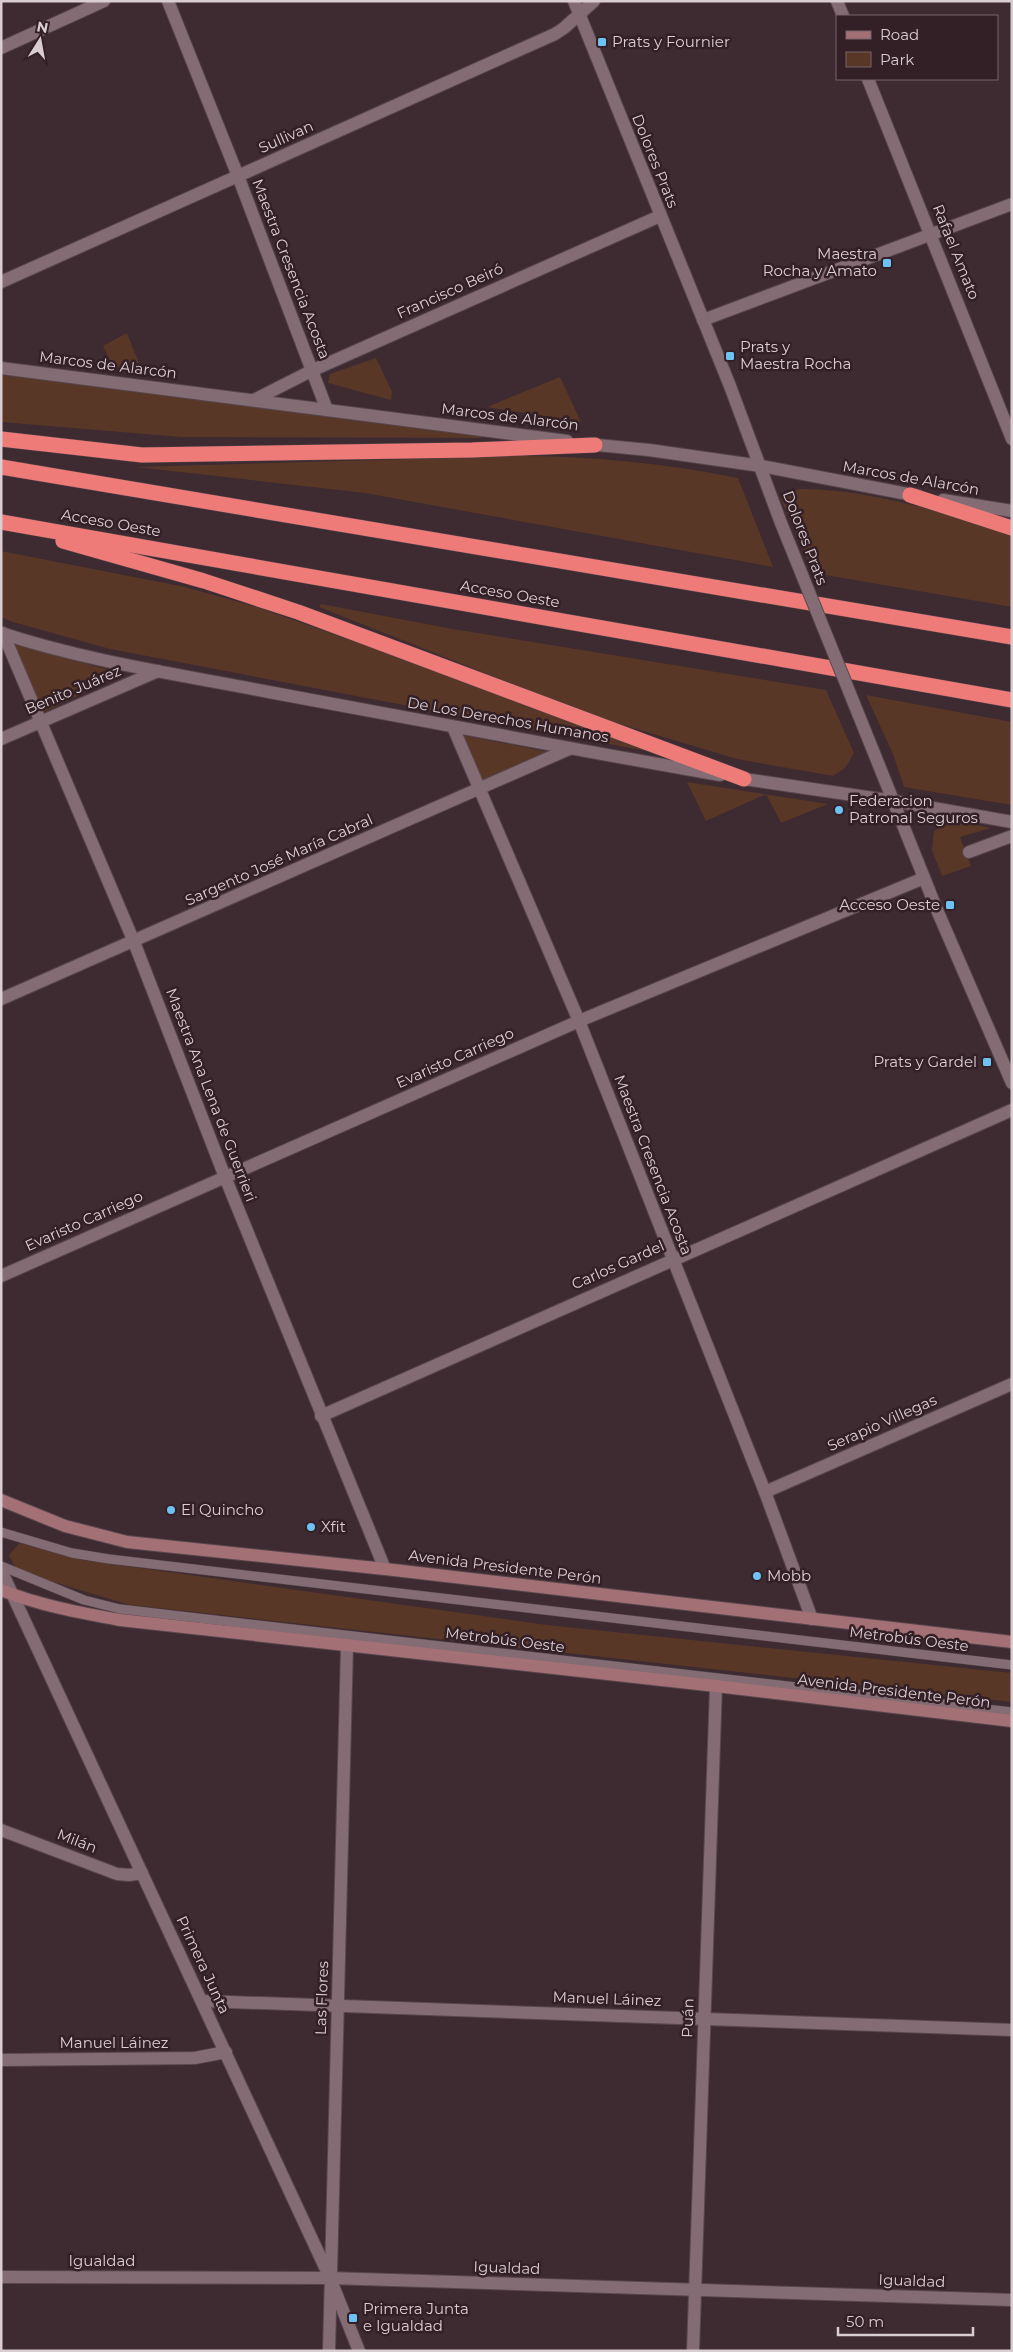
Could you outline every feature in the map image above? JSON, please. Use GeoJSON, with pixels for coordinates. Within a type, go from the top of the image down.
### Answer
{"type":"FeatureCollection","features":[{"type":"Feature","properties":{"kind":"highway"},"geometry":{"type":"LineString","coordinates":[[1,439],[142,455],[463,450],[595,445]]}},
{"type":"Feature","properties":{"kind":"highway"},"geometry":{"type":"LineString","coordinates":[[1,467],[1012,637]]}},
{"type":"Feature","properties":{"kind":"highway"},"geometry":{"type":"LineString","coordinates":[[910,495],[1012,528]]}},
{"type":"Feature","properties":{"kind":"highway"},"geometry":{"type":"LineString","coordinates":[[1,523],[204,582],[298,612],[744,778]]}},
{"type":"Feature","properties":{"kind":"highway","name":"Acceso Oeste"},"geometry":{"type":"LineString","coordinates":[[1,523],[1012,700]]}},
{"type":"Feature","properties":{"kind":"main road","name":"Avenida Presidente Perón"},"geometry":{"type":"LineString","coordinates":[[1,1500],[65,1526],[126,1542],[385,1569],[1012,1642]]}},
{"type":"Feature","properties":{"kind":"main road","name":"Avenida Presidente Perón"},"geometry":{"type":"LineString","coordinates":[[1,1590],[14,1595],[120,1620],[1012,1721]]}},
{"type":"Feature","properties":{"kind":"street"},"geometry":{"type":"LineString","coordinates":[[1,48],[104,1]]}},
{"type":"Feature","properties":{"kind":"street","name":"Maestra Cresencia Acosta"},"geometry":{"type":"LineString","coordinates":[[168,1],[238,176],[327,410]]}},
{"type":"Feature","properties":{"kind":"street","name":"Dolores Prats"},"geometry":{"type":"LineString","coordinates":[[574,1],[703,320],[761,466],[781,522],[924,878],[1012,1083]]}},
{"type":"Feature","properties":{"kind":"street","name":"Sullivan"},"geometry":{"type":"LineString","coordinates":[[1,282],[555,34],[594,1]]}},
{"type":"Feature","properties":{"kind":"street"},"geometry":{"type":"LineString","coordinates":[[837,1],[843,15]]}},
{"type":"Feature","properties":{"kind":"street","name":"Rafael Amato"},"geometry":{"type":"LineString","coordinates":[[868,80],[1012,439]]}},
{"type":"Feature","properties":{"kind":"street"},"geometry":{"type":"LineString","coordinates":[[703,320],[1012,204]]}},
{"type":"Feature","properties":{"kind":"street","name":"Francisco Beiró"},"geometry":{"type":"LineString","coordinates":[[254,400],[313,370],[660,216]]}},
{"type":"Feature","properties":{"kind":"street","name":"Marcos de Alarcón"},"geometry":{"type":"LineString","coordinates":[[1,368],[595,445],[649,450],[761,466],[910,495],[1012,511]]}},
{"type":"Feature","properties":{"kind":"street","name":"De Los Derechos Humanos"},"geometry":{"type":"LineString","coordinates":[[2,633],[72,652],[158,670],[569,749],[894,801],[1012,822]]}},
{"type":"Feature","properties":{"kind":"street","name":"Maestra Ana Lena de Guerrieri"},"geometry":{"type":"LineString","coordinates":[[2,633],[134,942],[225,1177],[385,1569]]}},
{"type":"Feature","properties":{"kind":"street","name":"Benito Juárez"},"geometry":{"type":"LineString","coordinates":[[1,738],[158,670]]}},
{"type":"Feature","properties":{"kind":"street","name":"Maestra Cresencia Acosta"},"geometry":{"type":"LineString","coordinates":[[453,727],[579,1021],[765,1492],[812,1619]]}},
{"type":"Feature","properties":{"kind":"street","name":"Sargento José María Cabral"},"geometry":{"type":"LineString","coordinates":[[1,999],[569,749]]}},
{"type":"Feature","properties":{"kind":"street"},"geometry":{"type":"LineString","coordinates":[[969,852],[1012,836]]}},
{"type":"Feature","properties":{"kind":"street","name":"Evaristo Carriego"},"geometry":{"type":"LineString","coordinates":[[1,1276],[579,1021],[924,878]]}},
{"type":"Feature","properties":{"kind":"street","name":"Carlos Gardel"},"geometry":{"type":"LineString","coordinates":[[321,1416],[1012,1110]]}},
{"type":"Feature","properties":{"kind":"street","name":"Serapio Villegas"},"geometry":{"type":"LineString","coordinates":[[765,1492],[1012,1384]]}},
{"type":"Feature","properties":{"kind":"street","name":"Primera Junta"},"geometry":{"type":"LineString","coordinates":[[1,1570],[330,2278],[359,2351]]}},
{"type":"Feature","properties":{"kind":"street","name":"Las Flores"},"geometry":{"type":"LineString","coordinates":[[329,2351],[347,1646]]}},
{"type":"Feature","properties":{"kind":"street","name":"Puán"},"geometry":{"type":"LineString","coordinates":[[693,2351],[716,1686]]}},
{"type":"Feature","properties":{"kind":"street","name":"Milán"},"geometry":{"type":"LineString","coordinates":[[1,1830],[117,1874],[142,1873]]}},
{"type":"Feature","properties":{"kind":"street","name":"Manuel Láinez"},"geometry":{"type":"LineString","coordinates":[[202,2001],[338,2004],[1012,2030]]}},
{"type":"Feature","properties":{"kind":"street","name":"Manuel Láinez"},"geometry":{"type":"LineString","coordinates":[[1,2060],[195,2058],[226,2052]]}},
{"type":"Feature","properties":{"kind":"street","name":"Igualdad"},"geometry":{"type":"LineString","coordinates":[[1,2278],[330,2278],[1012,2300]]}},
{"type":"Feature","properties":{"kind":"lane","name":"Metrobús Oeste"},"geometry":{"type":"LineString","coordinates":[[1,1532],[72,1554],[1012,1665]]}},
{"type":"Feature","properties":{"kind":"lane","name":"Metrobús Oeste"},"geometry":{"type":"LineString","coordinates":[[1,1566],[84,1600],[120,1609],[1012,1712]]}},
{"type":"Feature","properties":{"kind":"green space"},"geometry":{"type":"Polygon","coordinates":[[[127,333],[142,371],[113,367],[103,346],[127,333]]]}},
{"type":"Feature","properties":{"kind":"green space"},"geometry":{"type":"Polygon","coordinates":[[[376,358],[392,392],[391,400],[328,383],[330,374],[376,358]]]}},
{"type":"Feature","properties":{"kind":"green space"},"geometry":{"type":"Polygon","coordinates":[[[1,375],[481,434],[482,438],[181,437],[1,422],[1,375]]]}},
{"type":"Feature","properties":{"kind":"green space"},"geometry":{"type":"Polygon","coordinates":[[[560,377],[581,422],[487,407],[560,377]]]}},
{"type":"Feature","properties":{"kind":"green space"},"geometry":{"type":"Polygon","coordinates":[[[517,456],[628,461],[738,478],[773,567],[365,493],[136,467],[517,456]]]}},
{"type":"Feature","properties":{"kind":"green space"},"geometry":{"type":"Polygon","coordinates":[[[798,489],[825,490],[879,497],[933,510],[1012,533],[1012,607],[814,573],[780,497],[798,489]]]}},
{"type":"Feature","properties":{"kind":"green space"},"geometry":{"type":"Polygon","coordinates":[[[1,551],[185,587],[257,607],[503,694],[651,752],[110,649],[13,622],[1,617],[1,551]]]}},
{"type":"Feature","properties":{"kind":"green space"},"geometry":{"type":"Polygon","coordinates":[[[321,604],[453,629],[826,690],[854,753],[846,767],[833,776],[737,759],[590,715],[319,607],[321,604]]]}},
{"type":"Feature","properties":{"kind":"green space"},"geometry":{"type":"Polygon","coordinates":[[[8,642],[123,674],[42,713],[8,642]]]}},
{"type":"Feature","properties":{"kind":"green space"},"geometry":{"type":"Polygon","coordinates":[[[866,695],[1012,722],[1012,805],[904,787],[893,754],[866,695]]]}},
{"type":"Feature","properties":{"kind":"green space"},"geometry":{"type":"Polygon","coordinates":[[[461,735],[549,752],[482,781],[461,735]]]}},
{"type":"Feature","properties":{"kind":"green space"},"geometry":{"type":"Polygon","coordinates":[[[687,782],[765,794],[706,821],[687,782]]]}},
{"type":"Feature","properties":{"kind":"green space"},"geometry":{"type":"Polygon","coordinates":[[[766,794],[828,804],[781,823],[766,794]]]}},
{"type":"Feature","properties":{"kind":"green space"},"geometry":{"type":"Polygon","coordinates":[[[965,823],[991,828],[960,837],[971,866],[942,876],[932,850],[934,831],[947,824],[965,823]]]}},
{"type":"Feature","properties":{"kind":"green space"},"geometry":{"type":"Polygon","coordinates":[[[21,1541],[83,1560],[547,1625],[1012,1673],[1012,1702],[130,1605],[17,1571],[9,1555],[21,1541]]]}},
{"type":"Feature","properties":{"kind":"place","name":"Prats y Fournier"},"geometry":{"type":"Point","coordinates":[602,42]}},
{"type":"Feature","properties":{"kind":"place","name":"Maestra Rocha y Amato"},"geometry":{"type":"Point","coordinates":[887,263]}},
{"type":"Feature","properties":{"kind":"place","name":"Prats y Maestra Rocha"},"geometry":{"type":"Point","coordinates":[730,356]}},
{"type":"Feature","properties":{"kind":"place","name":"Federacion Patronal Seguros"},"geometry":{"type":"Point","coordinates":[839,810]}},
{"type":"Feature","properties":{"kind":"place","name":"Acceso Oeste"},"geometry":{"type":"Point","coordinates":[950,905]}},
{"type":"Feature","properties":{"kind":"place","name":"Prats y Gardel"},"geometry":{"type":"Point","coordinates":[987,1062]}},
{"type":"Feature","properties":{"kind":"place","name":"El Quincho"},"geometry":{"type":"Point","coordinates":[171,1510]}},
{"type":"Feature","properties":{"kind":"place","name":"Xfit"},"geometry":{"type":"Point","coordinates":[311,1527]}},
{"type":"Feature","properties":{"kind":"place","name":"Mobb"},"geometry":{"type":"Point","coordinates":[757,1576]}},
{"type":"Feature","properties":{"kind":"place","name":"Primera Junta e Igualdad"},"geometry":{"type":"Point","coordinates":[353,2318]}}]}
